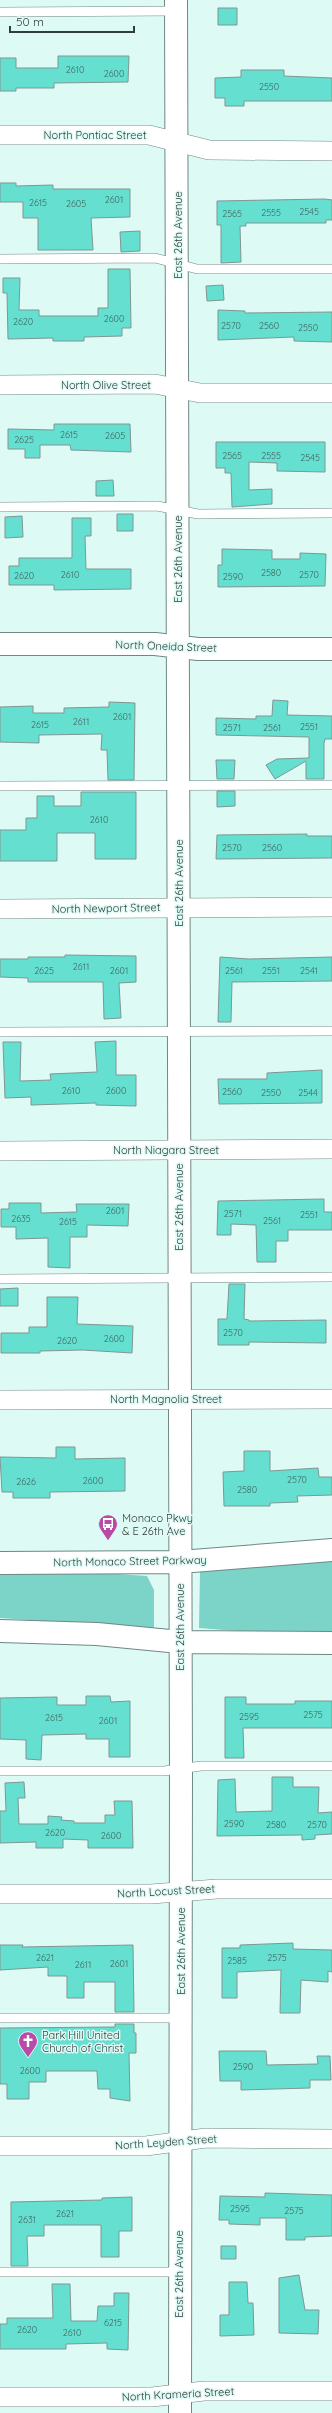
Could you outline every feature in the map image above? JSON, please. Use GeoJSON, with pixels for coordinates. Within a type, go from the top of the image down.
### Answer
{"type":"FeatureCollection","features":[{"type":"Feature","properties":{"kind":"street","name":"East 26th Avenue"},"geometry":{"type":"LineString","coordinates":[[176,6],[178,264],[181,1769],[179,2272],[180,2404]]}},
{"type":"Feature","properties":{"kind":"street","name":"North Pontiac Street"},"geometry":{"type":"LineString","coordinates":[[0,135],[150,135],[209,150],[332,151]]}},
{"type":"Feature","properties":{"kind":"street","name":"North Olive Street"},"geometry":{"type":"LineString","coordinates":[[0,385],[155,384],[200,393],[332,393]]}},
{"type":"Feature","properties":{"kind":"street","name":"North Oneida Street"},"geometry":{"type":"LineString","coordinates":[[0,644],[155,644],[198,649],[332,649]]}},
{"type":"Feature","properties":{"kind":"street","name":"North Newport Street"},"geometry":{"type":"LineString","coordinates":[[0,909],[332,907]]}},
{"type":"Feature","properties":{"kind":"street","name":"North Niagara Street"},"geometry":{"type":"LineString","coordinates":[[0,1150],[179,1151],[332,1149]]}},
{"type":"Feature","properties":{"kind":"street","name":"North Magnolia Street"},"geometry":{"type":"LineString","coordinates":[[0,1400],[332,1399]]}},
{"type":"Feature","properties":{"kind":"street","name":"North Monaco Street Parkway"},"geometry":{"type":"LineString","coordinates":[[0,1563],[180,1562],[332,1550]]}},
{"type":"Feature","properties":{"kind":"street"},"geometry":{"type":"LineString","coordinates":[[0,1631],[97,1634],[180,1642],[332,1643]]}},
{"type":"Feature","properties":{"kind":"street","name":"North Locust Street"},"geometry":{"type":"LineString","coordinates":[[0,1894],[151,1894],[181,1891],[332,1889]]}},
{"type":"Feature","properties":{"kind":"street","name":"North Leyden Street"},"geometry":{"type":"LineString","coordinates":[[0,2146],[146,2146],[206,2138],[332,2139]]}},
{"type":"Feature","properties":{"kind":"street","name":"North Krameria Street"},"geometry":{"type":"LineString","coordinates":[[0,2397],[152,2397],[180,2404],[204,2391],[332,2391]]}},
{"type":"Feature","properties":{"kind":"lane"},"geometry":{"type":"LineString","coordinates":[[0,12],[176,6]]}},
{"type":"Feature","properties":{"kind":"lane"},"geometry":{"type":"LineString","coordinates":[[0,259],[155,258],[197,269],[332,269]]}},
{"type":"Feature","properties":{"kind":"lane"},"geometry":{"type":"LineString","coordinates":[[0,507],[157,506],[198,514],[332,513]]}},
{"type":"Feature","properties":{"kind":"lane"},"geometry":{"type":"LineString","coordinates":[[0,786],[332,785]]}},
{"type":"Feature","properties":{"kind":"lane"},"geometry":{"type":"LineString","coordinates":[[0,1032],[332,1031]]}},
{"type":"Feature","properties":{"kind":"lane"},"geometry":{"type":"LineString","coordinates":[[0,1279],[332,1277]]}},
{"type":"Feature","properties":{"kind":"lane"},"geometry":{"type":"LineString","coordinates":[[0,1771],[181,1769],[201,1766],[332,1766]]}},
{"type":"Feature","properties":{"kind":"lane"},"geometry":{"type":"LineString","coordinates":[[0,2018],[181,2018]]}},
{"type":"Feature","properties":{"kind":"lane"},"geometry":{"type":"LineString","coordinates":[[0,2272],[179,2272]]}},
{"type":"Feature","properties":{"kind":"green space"},"geometry":{"type":"Polygon","coordinates":[[[332,1560],[332,1633],[273,1634],[199,1628],[200,1572],[332,1560]]]}},
{"type":"Feature","properties":{"kind":"green space"},"geometry":{"type":"Polygon","coordinates":[[[0,1573],[103,1573],[147,1576],[154,1590],[154,1629],[0,1618],[0,1573]]]}},
{"type":"Feature","properties":{"kind":"building"},"geometry":{"type":"Polygon","coordinates":[[[218,8],[237,8],[237,25],[218,25],[218,8]]]}},
{"type":"Feature","properties":{"kind":"building"},"geometry":{"type":"Polygon","coordinates":[[[58,56],[129,56],[128,82],[54,83],[54,88],[16,88],[16,91],[0,91],[0,58],[16,58],[16,68],[58,68],[58,56]]]}},
{"type":"Feature","properties":{"kind":"building"},"geometry":{"type":"Polygon","coordinates":[[[241,70],[284,70],[284,76],[332,78],[332,101],[244,101],[244,106],[225,106],[225,98],[215,98],[215,78],[241,77],[241,70]]]}},
{"type":"Feature","properties":{"kind":"building"},"geometry":{"type":"Polygon","coordinates":[[[0,183],[16,183],[16,186],[53,185],[53,189],[130,189],[130,217],[91,218],[93,250],[38,250],[38,218],[23,218],[23,202],[0,202],[0,183]]]}},
{"type":"Feature","properties":{"kind":"building"},"geometry":{"type":"Polygon","coordinates":[[[332,200],[332,220],[326,220],[326,223],[246,223],[246,226],[240,226],[241,262],[221,263],[221,225],[217,225],[217,201],[332,200]]]}},
{"type":"Feature","properties":{"kind":"building"},"geometry":{"type":"Polygon","coordinates":[[[140,231],[140,251],[121,252],[120,232],[140,231]]]}},
{"type":"Feature","properties":{"kind":"building"},"geometry":{"type":"Polygon","coordinates":[[[108,269],[130,269],[131,328],[122,328],[122,336],[84,337],[84,341],[53,341],[53,338],[8,339],[7,293],[3,293],[3,278],[20,278],[19,310],[39,310],[39,316],[98,316],[98,308],[108,308],[108,269]]]}},
{"type":"Feature","properties":{"kind":"building"},"geometry":{"type":"Polygon","coordinates":[[[223,285],[224,300],[207,301],[206,286],[223,285]]]}},
{"type":"Feature","properties":{"kind":"building"},"geometry":{"type":"Polygon","coordinates":[[[218,310],[245,311],[245,313],[332,312],[332,342],[294,341],[294,337],[218,340],[218,310]]]}},
{"type":"Feature","properties":{"kind":"building"},"geometry":{"type":"Polygon","coordinates":[[[54,424],[130,424],[131,452],[71,450],[70,445],[40,445],[40,458],[25,458],[25,449],[8,449],[8,429],[54,430],[54,424]]]}},
{"type":"Feature","properties":{"kind":"building"},"geometry":{"type":"Polygon","coordinates":[[[216,442],[325,442],[325,472],[277,471],[277,463],[249,462],[249,490],[272,489],[272,504],[232,507],[231,473],[225,473],[225,468],[216,468],[216,442]]]}},
{"type":"Feature","properties":{"kind":"building"},"geometry":{"type":"Polygon","coordinates":[[[113,480],[114,496],[96,496],[96,481],[113,480]]]}},
{"type":"Feature","properties":{"kind":"building"},"geometry":{"type":"Polygon","coordinates":[[[117,514],[133,514],[133,531],[117,531],[117,514]]]}},
{"type":"Feature","properties":{"kind":"building"},"geometry":{"type":"Polygon","coordinates":[[[22,516],[23,537],[5,538],[5,517],[22,516]]]}},
{"type":"Feature","properties":{"kind":"building"},"geometry":{"type":"Polygon","coordinates":[[[72,518],[91,518],[91,536],[85,536],[86,569],[131,569],[131,589],[54,590],[54,585],[9,585],[9,566],[19,566],[19,558],[72,558],[72,518]]]}},
{"type":"Feature","properties":{"kind":"building"},"geometry":{"type":"Polygon","coordinates":[[[222,549],[272,550],[272,559],[300,559],[300,553],[326,554],[325,586],[218,587],[218,565],[222,565],[222,549]]]}},
{"type":"Feature","properties":{"kind":"building"},"geometry":{"type":"Polygon","coordinates":[[[273,700],[288,701],[287,715],[332,716],[332,739],[325,739],[324,743],[324,779],[306,779],[306,761],[275,779],[266,765],[277,759],[309,758],[309,737],[216,735],[216,718],[256,719],[256,716],[272,716],[273,700]]]}},
{"type":"Feature","properties":{"kind":"building"},"geometry":{"type":"Polygon","coordinates":[[[109,702],[135,703],[134,780],[108,780],[107,750],[101,750],[102,734],[39,735],[39,743],[0,742],[0,707],[33,706],[33,713],[64,713],[64,708],[109,707],[109,702]]]}},
{"type":"Feature","properties":{"kind":"building"},"geometry":{"type":"Polygon","coordinates":[[[216,760],[235,760],[234,779],[217,779],[216,760]]]}},
{"type":"Feature","properties":{"kind":"building"},"geometry":{"type":"Polygon","coordinates":[[[217,791],[235,791],[235,806],[217,807],[217,791]]]}},
{"type":"Feature","properties":{"kind":"building"},"geometry":{"type":"Polygon","coordinates":[[[81,792],[136,792],[136,859],[95,859],[95,833],[57,833],[57,861],[0,861],[0,830],[26,830],[26,818],[37,818],[37,796],[54,796],[54,806],[81,806],[81,792]]]}},
{"type":"Feature","properties":{"kind":"building"},"geometry":{"type":"Polygon","coordinates":[[[307,834],[307,836],[332,836],[332,858],[216,859],[217,835],[307,834]]]}},
{"type":"Feature","properties":{"kind":"building"},"geometry":{"type":"Polygon","coordinates":[[[65,955],[136,956],[136,982],[119,983],[121,1018],[104,1019],[103,982],[28,982],[28,978],[0,977],[0,959],[65,957],[65,955]]]}},
{"type":"Feature","properties":{"kind":"building"},"geometry":{"type":"Polygon","coordinates":[[[220,957],[249,959],[332,957],[332,981],[232,982],[231,1022],[218,1022],[220,957]]]}},
{"type":"Feature","properties":{"kind":"building"},"geometry":{"type":"Polygon","coordinates":[[[116,1041],[116,1075],[136,1075],[136,1106],[96,1105],[96,1103],[31,1105],[31,1097],[5,1098],[3,1042],[21,1042],[20,1081],[51,1080],[50,1074],[97,1072],[95,1042],[116,1041]]]}},
{"type":"Feature","properties":{"kind":"building"},"geometry":{"type":"Polygon","coordinates":[[[322,1070],[322,1103],[219,1104],[218,1079],[267,1079],[267,1073],[322,1070]]]}},
{"type":"Feature","properties":{"kind":"building"},"geometry":{"type":"Polygon","coordinates":[[[324,1199],[324,1212],[332,1212],[332,1230],[288,1230],[288,1241],[276,1241],[276,1262],[257,1262],[256,1225],[231,1224],[231,1235],[217,1235],[218,1201],[324,1199]]]}},
{"type":"Feature","properties":{"kind":"building"},"geometry":{"type":"Polygon","coordinates":[[[9,1203],[41,1203],[41,1213],[77,1212],[76,1204],[129,1204],[128,1226],[87,1225],[87,1237],[70,1237],[70,1268],[48,1267],[48,1238],[16,1239],[16,1227],[1,1227],[1,1209],[9,1209],[9,1203]]]}},
{"type":"Feature","properties":{"kind":"building"},"geometry":{"type":"Polygon","coordinates":[[[229,1284],[245,1284],[244,1319],[249,1321],[326,1320],[326,1343],[249,1342],[249,1345],[218,1345],[218,1319],[227,1319],[229,1284]]]}},
{"type":"Feature","properties":{"kind":"building"},"geometry":{"type":"Polygon","coordinates":[[[18,1288],[18,1306],[0,1306],[0,1289],[18,1288]]]}},
{"type":"Feature","properties":{"kind":"building"},"geometry":{"type":"Polygon","coordinates":[[[47,1297],[78,1297],[77,1324],[133,1326],[132,1353],[83,1350],[40,1351],[40,1353],[1,1353],[1,1333],[29,1333],[29,1327],[47,1327],[47,1297]]]}},
{"type":"Feature","properties":{"kind":"building"},"geometry":{"type":"Polygon","coordinates":[[[56,1447],[75,1447],[75,1459],[125,1458],[125,1491],[50,1492],[50,1498],[13,1498],[13,1492],[2,1492],[0,1457],[56,1458],[56,1447]]]}},
{"type":"Feature","properties":{"kind":"building"},"geometry":{"type":"Polygon","coordinates":[[[244,1451],[270,1451],[270,1471],[318,1468],[319,1477],[332,1477],[332,1495],[297,1496],[298,1502],[270,1503],[270,1506],[224,1506],[223,1472],[244,1471],[244,1451]]]}},
{"type":"Feature","properties":{"kind":"building"},"geometry":{"type":"Polygon","coordinates":[[[86,1696],[110,1696],[111,1702],[130,1701],[130,1757],[109,1757],[109,1739],[86,1739],[86,1734],[42,1735],[41,1760],[26,1759],[26,1740],[0,1739],[0,1698],[57,1697],[57,1705],[86,1705],[86,1696]]]}},
{"type":"Feature","properties":{"kind":"building"},"geometry":{"type":"Polygon","coordinates":[[[225,1697],[246,1697],[246,1704],[295,1704],[295,1701],[332,1701],[332,1728],[243,1728],[244,1758],[225,1758],[225,1697]]]}},
{"type":"Feature","properties":{"kind":"building"},"geometry":{"type":"Polygon","coordinates":[[[272,1777],[293,1777],[293,1787],[319,1787],[318,1813],[332,1812],[332,1834],[315,1835],[315,1839],[302,1840],[302,1835],[217,1836],[218,1780],[235,1779],[236,1812],[272,1811],[272,1777]]]}},
{"type":"Feature","properties":{"kind":"building"},"geometry":{"type":"Polygon","coordinates":[[[24,1782],[25,1798],[18,1798],[19,1824],[48,1824],[48,1816],[62,1817],[61,1820],[74,1821],[74,1823],[105,1823],[105,1815],[115,1815],[114,1801],[132,1801],[133,1848],[88,1848],[88,1840],[63,1839],[63,1848],[36,1848],[36,1842],[0,1843],[0,1811],[6,1811],[5,1783],[24,1782]]]}},
{"type":"Feature","properties":{"kind":"building"},"geometry":{"type":"Polygon","coordinates":[[[293,1943],[293,1949],[332,1950],[332,1972],[328,1971],[328,1982],[301,1980],[300,2013],[280,2013],[281,1970],[237,1972],[237,1998],[222,1998],[222,1948],[240,1948],[240,1945],[293,1943]]]}},
{"type":"Feature","properties":{"kind":"building"},"geometry":{"type":"Polygon","coordinates":[[[0,1945],[23,1945],[22,1947],[133,1945],[134,2012],[115,2012],[115,1982],[84,1982],[84,1998],[67,1998],[67,1976],[48,1976],[48,1967],[0,1970],[0,1945]]]}},
{"type":"Feature","properties":{"kind":"building"},"geometry":{"type":"Polygon","coordinates":[[[115,2024],[134,2024],[134,2033],[136,2033],[136,2053],[129,2053],[130,2101],[110,2098],[110,2089],[98,2089],[97,2071],[46,2071],[46,2082],[29,2082],[29,2099],[7,2099],[7,2084],[0,2084],[0,2028],[115,2027],[115,2024]]]}},
{"type":"Feature","properties":{"kind":"building"},"geometry":{"type":"Polygon","coordinates":[[[219,2051],[266,2051],[267,2065],[318,2064],[317,2056],[330,2056],[331,2080],[310,2080],[310,2088],[241,2090],[241,2081],[220,2081],[219,2051]]]}},
{"type":"Feature","properties":{"kind":"building"},"geometry":{"type":"Polygon","coordinates":[[[265,2193],[332,2195],[332,2236],[305,2237],[305,2240],[286,2240],[286,2218],[260,2218],[260,2225],[229,2224],[229,2220],[219,2220],[220,2196],[265,2197],[265,2193]]]}},
{"type":"Feature","properties":{"kind":"building"},"geometry":{"type":"Polygon","coordinates":[[[132,2197],[132,2231],[119,2231],[119,2257],[101,2257],[101,2225],[44,2225],[44,2236],[27,2236],[28,2266],[11,2266],[11,2202],[102,2200],[102,2198],[132,2197]]]}},
{"type":"Feature","properties":{"kind":"building"},"geometry":{"type":"Polygon","coordinates":[[[221,2246],[236,2246],[236,2259],[221,2259],[221,2246]]]}},
{"type":"Feature","properties":{"kind":"building"},"geometry":{"type":"Polygon","coordinates":[[[299,2275],[305,2310],[319,2310],[318,2334],[279,2333],[279,2278],[299,2275]]]}},
{"type":"Feature","properties":{"kind":"building"},"geometry":{"type":"Polygon","coordinates":[[[229,2282],[247,2282],[248,2303],[253,2303],[254,2335],[220,2336],[220,2315],[229,2315],[229,2282]]]}},
{"type":"Feature","properties":{"kind":"building"},"geometry":{"type":"Polygon","coordinates":[[[52,2284],[70,2284],[71,2321],[97,2321],[98,2306],[114,2306],[114,2293],[129,2293],[128,2350],[107,2349],[107,2343],[66,2344],[66,2349],[0,2349],[0,2324],[7,2324],[7,2318],[53,2318],[52,2284]]]}},
{"type":"Feature","properties":{"kind":"place","name":"Monaco Pkwy & E 26th Ave"},"geometry":{"type":"Point","coordinates":[108,1541]}},
{"type":"Feature","properties":{"kind":"place","name":"Park Hill United Church of Christ"},"geometry":{"type":"Point","coordinates":[28,2058]}}]}
